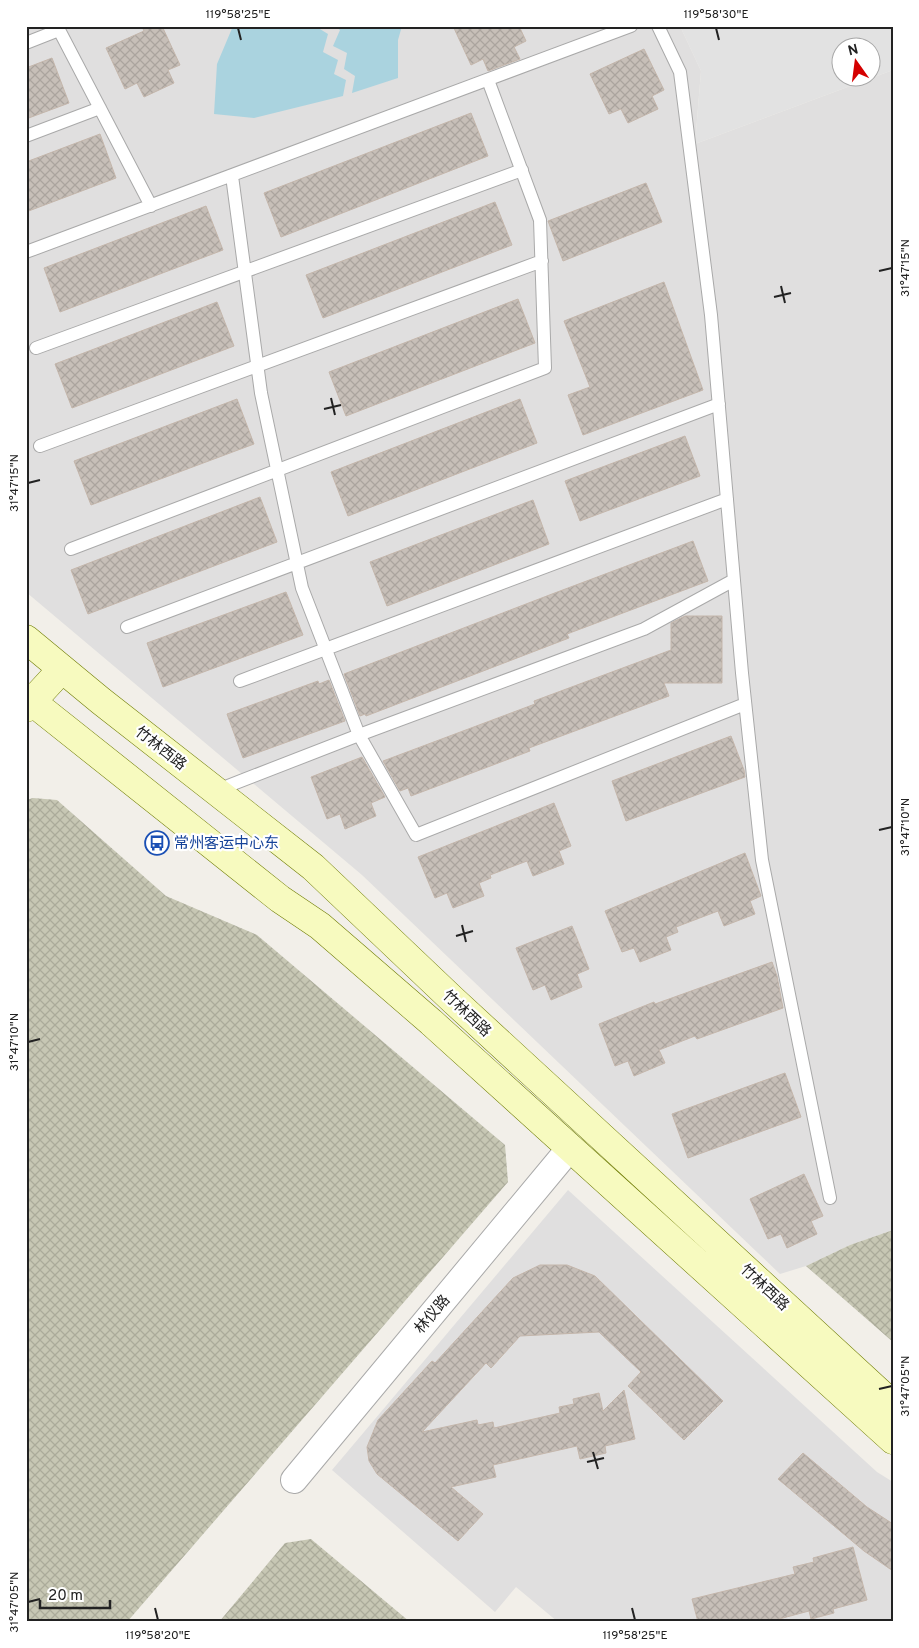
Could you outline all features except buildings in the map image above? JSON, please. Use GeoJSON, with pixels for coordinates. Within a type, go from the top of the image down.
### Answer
{"type":"FeatureCollection","features":[{"type":"Feature","properties":{"kind":"main road","name":"竹林西路"},"geometry":{"type":"LineString","coordinates":[[26,639],[313,867],[467,1013],[893,1405]]}},
{"type":"Feature","properties":{"kind":"main road"},"geometry":{"type":"LineString","coordinates":[[28,697],[54,663]]}},
{"type":"Feature","properties":{"kind":"main road","name":"竹林西路"},"geometry":{"type":"LineString","coordinates":[[28,697],[273,893],[320,926],[431,1022],[893,1440]]}},
{"type":"Feature","properties":{"kind":"street","name":"林仪路"},"geometry":{"type":"LineString","coordinates":[[294,1480],[570,1148]]}},
{"type":"Feature","properties":{"kind":"lane"},"geometry":{"type":"LineString","coordinates":[[26,252],[631,26]]}},
{"type":"Feature","properties":{"kind":"lane"},"geometry":{"type":"LineString","coordinates":[[658,26],[680,72],[711,315],[745,704],[762,860],[830,1198]]}},
{"type":"Feature","properties":{"kind":"lane"},"geometry":{"type":"LineString","coordinates":[[26,43],[58,28],[151,206]]}},
{"type":"Feature","properties":{"kind":"lane"},"geometry":{"type":"LineString","coordinates":[[71,549],[545,368],[540,220],[488,80]]}},
{"type":"Feature","properties":{"kind":"lane"},"geometry":{"type":"LineString","coordinates":[[26,136],[100,108]]}},
{"type":"Feature","properties":{"kind":"lane"},"geometry":{"type":"LineString","coordinates":[[36,348],[522,170]]}},
{"type":"Feature","properties":{"kind":"lane"},"geometry":{"type":"LineString","coordinates":[[232,176],[261,394],[302,588],[359,735],[416,835],[745,704]]}},
{"type":"Feature","properties":{"kind":"lane"},"geometry":{"type":"LineString","coordinates":[[40,446],[542,261]]}},
{"type":"Feature","properties":{"kind":"lane"},"geometry":{"type":"LineString","coordinates":[[127,627],[719,404]]}},
{"type":"Feature","properties":{"kind":"lane"},"geometry":{"type":"LineString","coordinates":[[240,681],[727,499]]}},
{"type":"Feature","properties":{"kind":"lane"},"geometry":{"type":"LineString","coordinates":[[215,791],[359,735],[644,629],[734,580]]}},
{"type":"Feature","properties":{"kind":"shaded area"},"geometry":{"type":"Polygon","coordinates":[[[26,26],[680,26],[701,71],[695,144],[845,88],[882,88],[882,74],[893,70],[893,1230],[850,1245],[806,1266],[780,1274],[362,875],[26,592],[26,26]]]}},
{"type":"Feature","properties":{"kind":"shaded area"},"geometry":{"type":"Polygon","coordinates":[[[680,26],[893,26],[893,70],[882,74],[882,38],[832,38],[832,88],[845,88],[695,144],[701,71],[680,26]]]}},
{"type":"Feature","properties":{"kind":"shaded area"},"geometry":{"type":"Polygon","coordinates":[[[33,798],[57,800],[166,896],[257,935],[505,1145],[508,1182],[127,1622],[26,1622],[26,800],[33,798]]]}},
{"type":"Feature","properties":{"kind":"shaded area"},"geometry":{"type":"Polygon","coordinates":[[[568,1190],[877,1472],[893,1482],[893,1622],[558,1622],[516,1587],[495,1612],[332,1470],[568,1190]]]}},
{"type":"Feature","properties":{"kind":"shaded area"},"geometry":{"type":"Polygon","coordinates":[[[893,1230],[893,1342],[806,1266],[850,1245],[893,1230]]]}},
{"type":"Feature","properties":{"kind":"shaded area"},"geometry":{"type":"Polygon","coordinates":[[[311,1539],[410,1622],[219,1622],[285,1543],[311,1539]]]}},
{"type":"Feature","properties":{"kind":"water"},"geometry":{"type":"Polygon","coordinates":[[[233,26],[315,26],[328,34],[323,52],[338,60],[334,74],[346,80],[343,96],[254,118],[214,114],[217,64],[233,26]]]}},
{"type":"Feature","properties":{"kind":"water"},"geometry":{"type":"Polygon","coordinates":[[[335,26],[402,26],[398,40],[398,78],[352,93],[355,76],[344,69],[347,53],[333,46],[340,30],[335,26]]]}},
{"type":"Feature","properties":{"kind":"place","name":"常州客运中心东"},"geometry":{"type":"Point","coordinates":[157,843]}}]}
